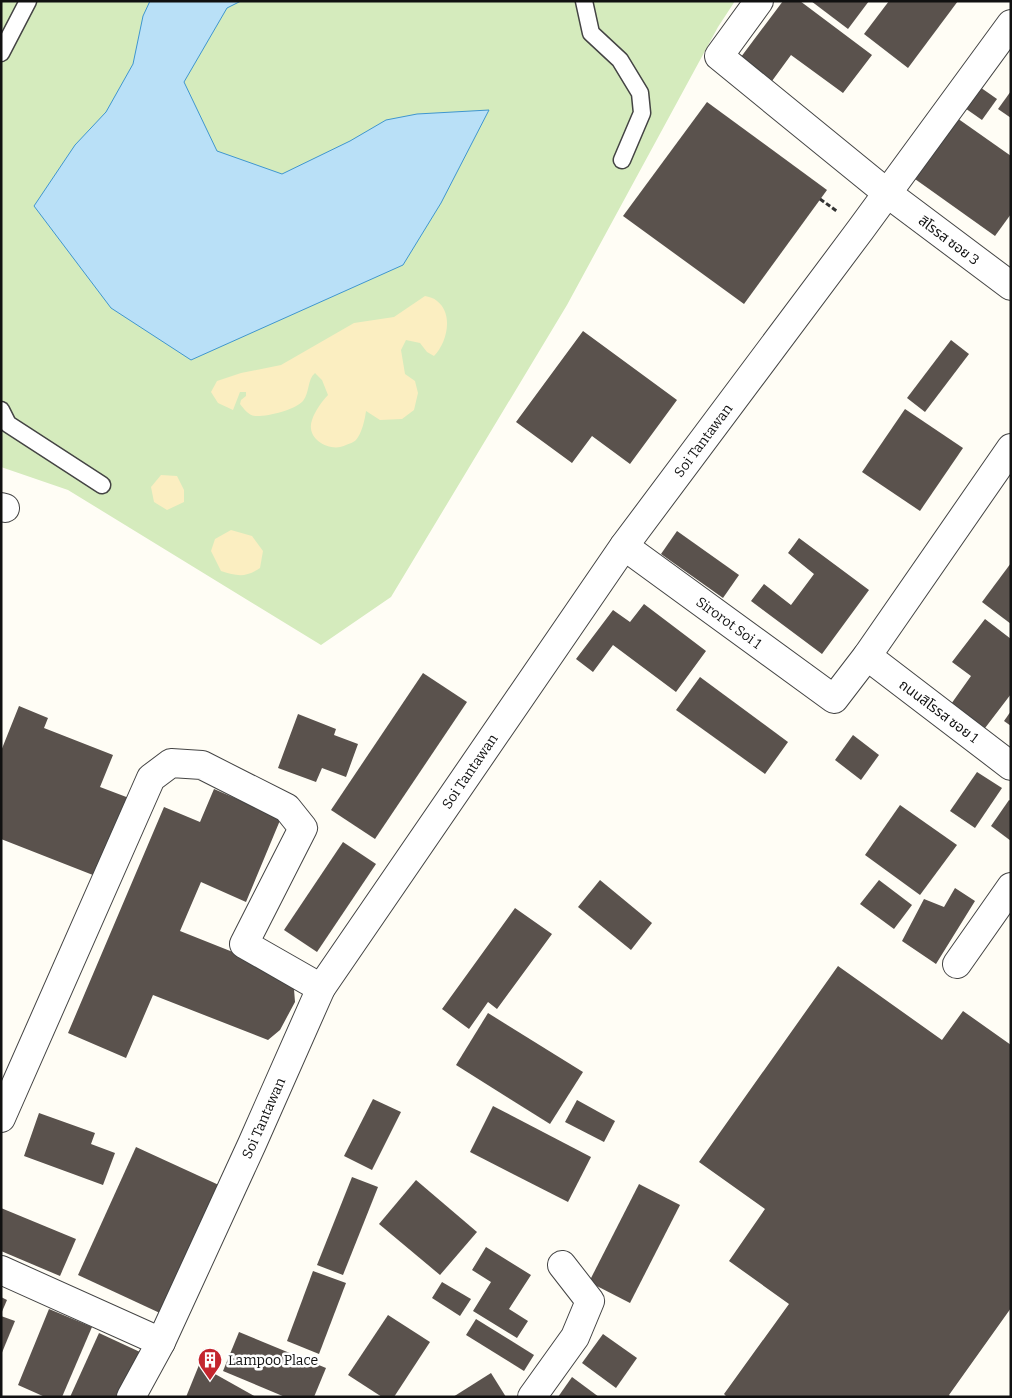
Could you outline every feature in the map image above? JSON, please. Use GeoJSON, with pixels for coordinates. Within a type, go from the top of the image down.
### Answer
{"type":"FeatureCollection","features":[{"type":"Feature","properties":{"kind":"street","name":"สิโรรส ซอย 3"},"geometry":{"type":"LineString","coordinates":[[759,1],[719,56],[887,193],[1011,286]]}},
{"type":"Feature","properties":{"kind":"street","name":"Soi Tantawan"},"geometry":{"type":"LineString","coordinates":[[131,1397],[161,1342],[321,988],[624,546],[1011,24]]}},
{"type":"Feature","properties":{"kind":"street"},"geometry":{"type":"LineString","coordinates":[[867,656],[1011,448]]}},
{"type":"Feature","properties":{"kind":"street","name":"Sirorot Soi 1"},"geometry":{"type":"LineString","coordinates":[[624,546],[834,699],[867,656]]}},
{"type":"Feature","properties":{"kind":"street","name":"ถนนสิโรรส ซอย 1"},"geometry":{"type":"LineString","coordinates":[[867,656],[1011,766]]}},
{"type":"Feature","properties":{"kind":"street"},"geometry":{"type":"LineString","coordinates":[[1,1118],[151,778],[171,763],[202,764],[287,808],[303,828],[244,944],[321,988]]}},
{"type":"Feature","properties":{"kind":"street"},"geometry":{"type":"LineString","coordinates":[[957,964],[1011,887]]}},
{"type":"Feature","properties":{"kind":"street"},"geometry":{"type":"LineString","coordinates":[[532,1397],[575,1337],[590,1301],[562,1265]]}},
{"type":"Feature","properties":{"kind":"street"},"geometry":{"type":"LineString","coordinates":[[1,1270],[161,1342]]}},
{"type":"Feature","properties":{"kind":"lane"},"geometry":{"type":"LineString","coordinates":[[1,53],[28,1]]}},
{"type":"Feature","properties":{"kind":"lane"},"geometry":{"type":"LineString","coordinates":[[584,1],[591,33],[620,60],[640,93],[642,113],[622,160]]}},
{"type":"Feature","properties":{"kind":"lane"},"geometry":{"type":"LineString","coordinates":[[1,410],[8,424],[102,485]]}},
{"type":"Feature","properties":{"kind":"green space"},"geometry":{"type":"Polygon","coordinates":[[[1,1],[735,1],[718,27],[567,305],[391,597],[321,645],[68,490],[1,467],[1,1]]]}},
{"type":"Feature","properties":{"kind":"sand"},"geometry":{"type":"Polygon","coordinates":[[[425,296],[434,299],[442,307],[446,313],[447,328],[442,344],[434,356],[427,352],[420,343],[406,340],[401,350],[405,374],[415,381],[418,393],[414,410],[402,419],[380,420],[366,411],[360,434],[351,443],[340,447],[327,446],[316,439],[312,433],[313,417],[328,395],[322,380],[315,373],[312,376],[303,401],[287,410],[266,415],[255,416],[245,410],[240,404],[241,400],[246,396],[246,392],[240,392],[233,410],[218,403],[211,392],[217,381],[241,373],[281,365],[354,323],[394,317],[425,296]]]}},
{"type":"Feature","properties":{"kind":"sand"},"geometry":{"type":"Polygon","coordinates":[[[161,475],[177,476],[184,490],[184,502],[167,510],[154,502],[151,487],[161,475]]]}},
{"type":"Feature","properties":{"kind":"sand"},"geometry":{"type":"Polygon","coordinates":[[[231,530],[252,536],[263,551],[260,568],[245,575],[221,571],[211,551],[215,539],[231,530]]]}},
{"type":"Feature","properties":{"kind":"water"},"geometry":{"type":"Polygon","coordinates":[[[150,1],[241,1],[227,8],[184,82],[217,151],[282,174],[350,141],[386,120],[417,114],[489,110],[441,203],[403,265],[191,360],[111,308],[34,206],[75,145],[106,112],[133,64],[143,16],[150,1]]]}},
{"type":"Feature","properties":{"kind":"building"},"geometry":{"type":"Polygon","coordinates":[[[783,1],[800,1],[872,55],[843,93],[791,55],[772,81],[741,57],[783,1]]]}},
{"type":"Feature","properties":{"kind":"building"},"geometry":{"type":"Polygon","coordinates":[[[811,1],[869,1],[848,29],[811,1]]]}},
{"type":"Feature","properties":{"kind":"building"},"geometry":{"type":"Polygon","coordinates":[[[889,1],[958,1],[908,68],[864,34],[889,1]]]}},
{"type":"Feature","properties":{"kind":"building"},"geometry":{"type":"Polygon","coordinates":[[[977,85],[997,99],[982,120],[962,106],[977,85]]]}},
{"type":"Feature","properties":{"kind":"building"},"geometry":{"type":"Polygon","coordinates":[[[1011,91],[1011,118],[998,109],[1011,91]]]}},
{"type":"Feature","properties":{"kind":"building"},"geometry":{"type":"Polygon","coordinates":[[[707,102],[827,190],[744,304],[623,216],[707,102]]]}},
{"type":"Feature","properties":{"kind":"building"},"geometry":{"type":"Polygon","coordinates":[[[957,118],[1011,156],[1011,214],[995,236],[915,179],[957,118]]]}},
{"type":"Feature","properties":{"kind":"building"},"geometry":{"type":"Polygon","coordinates":[[[583,331],[677,400],[630,464],[592,436],[572,463],[516,422],[583,331]]]}},
{"type":"Feature","properties":{"kind":"building"},"geometry":{"type":"Polygon","coordinates":[[[951,340],[969,354],[925,412],[907,398],[951,340]]]}},
{"type":"Feature","properties":{"kind":"building"},"geometry":{"type":"Polygon","coordinates":[[[905,409],[963,448],[920,511],[862,472],[905,409]]]}},
{"type":"Feature","properties":{"kind":"building"},"geometry":{"type":"Polygon","coordinates":[[[677,531],[739,575],[723,598],[661,554],[677,531]]]}},
{"type":"Feature","properties":{"kind":"building"},"geometry":{"type":"Polygon","coordinates":[[[799,538],[869,590],[822,654],[751,601],[764,584],[791,605],[814,574],[788,553],[799,538]]]}},
{"type":"Feature","properties":{"kind":"building"},"geometry":{"type":"Polygon","coordinates":[[[1011,563],[1011,624],[982,602],[1011,563]]]}},
{"type":"Feature","properties":{"kind":"building"},"geometry":{"type":"Polygon","coordinates":[[[644,604],[706,651],[676,692],[613,645],[593,672],[576,659],[613,610],[630,622],[644,604]]]}},
{"type":"Feature","properties":{"kind":"building"},"geometry":{"type":"Polygon","coordinates":[[[985,619],[1011,639],[1011,694],[982,732],[949,707],[971,676],[952,662],[985,619]]]}},
{"type":"Feature","properties":{"kind":"building"},"geometry":{"type":"Polygon","coordinates":[[[423,673],[467,702],[375,839],[331,810],[423,673]]]}},
{"type":"Feature","properties":{"kind":"building"},"geometry":{"type":"Polygon","coordinates":[[[700,677],[788,742],[765,774],[676,710],[700,677]]]}},
{"type":"Feature","properties":{"kind":"building"},"geometry":{"type":"Polygon","coordinates":[[[19,706],[48,718],[44,728],[113,755],[100,787],[129,798],[98,877],[1,839],[1,751],[19,706]]]}},
{"type":"Feature","properties":{"kind":"building"},"geometry":{"type":"Polygon","coordinates":[[[1011,711],[1011,726],[1004,721],[1011,711]]]}},
{"type":"Feature","properties":{"kind":"building"},"geometry":{"type":"Polygon","coordinates":[[[298,714],[336,729],[334,735],[358,744],[346,777],[322,768],[316,782],[278,768],[298,714]]]}},
{"type":"Feature","properties":{"kind":"building"},"geometry":{"type":"Polygon","coordinates":[[[853,735],[879,755],[861,780],[835,760],[853,735]]]}},
{"type":"Feature","properties":{"kind":"building"},"geometry":{"type":"Polygon","coordinates":[[[977,772],[1002,788],[975,828],[950,811],[977,772]]]}},
{"type":"Feature","properties":{"kind":"building"},"geometry":{"type":"Polygon","coordinates":[[[214,789],[281,818],[246,902],[201,882],[180,931],[293,976],[295,1002],[280,1030],[268,1040],[153,995],[126,1058],[68,1033],[164,807],[200,822],[214,789]]]}},
{"type":"Feature","properties":{"kind":"building"},"geometry":{"type":"Polygon","coordinates":[[[1009,800],[1011,801],[1011,841],[991,826],[1009,800]]]}},
{"type":"Feature","properties":{"kind":"building"},"geometry":{"type":"Polygon","coordinates":[[[900,805],[957,845],[920,895],[865,855],[900,805]]]}},
{"type":"Feature","properties":{"kind":"building"},"geometry":{"type":"Polygon","coordinates":[[[343,842],[376,864],[317,952],[284,930],[343,842]]]}},
{"type":"Feature","properties":{"kind":"building"},"geometry":{"type":"Polygon","coordinates":[[[600,880],[652,923],[631,950],[578,907],[600,880]]]}},
{"type":"Feature","properties":{"kind":"building"},"geometry":{"type":"Polygon","coordinates":[[[879,880],[912,905],[894,929],[860,904],[879,880]]]}},
{"type":"Feature","properties":{"kind":"building"},"geometry":{"type":"Polygon","coordinates":[[[955,888],[975,901],[936,964],[902,941],[924,899],[944,907],[955,888]]]}},
{"type":"Feature","properties":{"kind":"building"},"geometry":{"type":"Polygon","coordinates":[[[515,908],[552,934],[497,1009],[488,1002],[469,1029],[442,1009],[515,908]]]}},
{"type":"Feature","properties":{"kind":"building"},"geometry":{"type":"Polygon","coordinates":[[[838,966],[942,1040],[963,1011],[1011,1045],[1011,1308],[949,1395],[951,1397],[727,1397],[724,1394],[789,1304],[729,1261],[765,1209],[699,1162],[838,966]]]}},
{"type":"Feature","properties":{"kind":"building"},"geometry":{"type":"Polygon","coordinates":[[[488,1013],[583,1072],[550,1124],[456,1065],[488,1013]]]}},
{"type":"Feature","properties":{"kind":"building"},"geometry":{"type":"Polygon","coordinates":[[[373,1099],[401,1112],[372,1170],[344,1156],[373,1099]]]}},
{"type":"Feature","properties":{"kind":"building"},"geometry":{"type":"Polygon","coordinates":[[[577,1100],[615,1121],[604,1142],[565,1122],[577,1100]]]}},
{"type":"Feature","properties":{"kind":"building"},"geometry":{"type":"Polygon","coordinates":[[[493,1106],[591,1157],[568,1202],[470,1152],[493,1106]]]}},
{"type":"Feature","properties":{"kind":"building"},"geometry":{"type":"Polygon","coordinates":[[[39,1113],[95,1133],[91,1144],[115,1153],[103,1185],[24,1156],[39,1113]]]}},
{"type":"Feature","properties":{"kind":"building"},"geometry":{"type":"Polygon","coordinates":[[[136,1147],[221,1186],[162,1314],[78,1275],[136,1147]]]}},
{"type":"Feature","properties":{"kind":"building"},"geometry":{"type":"Polygon","coordinates":[[[352,1177],[378,1187],[343,1275],[317,1265],[352,1177]]]}},
{"type":"Feature","properties":{"kind":"building"},"geometry":{"type":"Polygon","coordinates":[[[416,1180],[477,1232],[440,1275],[379,1224],[416,1180]]]}},
{"type":"Feature","properties":{"kind":"building"},"geometry":{"type":"Polygon","coordinates":[[[639,1184],[680,1205],[630,1303],[589,1282],[639,1184]]]}},
{"type":"Feature","properties":{"kind":"building"},"geometry":{"type":"Polygon","coordinates":[[[1,1208],[76,1239],[60,1276],[1,1251],[1,1208]]]}},
{"type":"Feature","properties":{"kind":"building"},"geometry":{"type":"Polygon","coordinates":[[[486,1247],[531,1275],[509,1309],[528,1321],[517,1338],[473,1311],[491,1282],[472,1270],[486,1247]]]}},
{"type":"Feature","properties":{"kind":"building"},"geometry":{"type":"Polygon","coordinates":[[[313,1271],[346,1283],[319,1354],[287,1341],[313,1271]]]}},
{"type":"Feature","properties":{"kind":"building"},"geometry":{"type":"Polygon","coordinates":[[[442,1282],[471,1299],[460,1316],[432,1298],[442,1282]]]}},
{"type":"Feature","properties":{"kind":"building"},"geometry":{"type":"Polygon","coordinates":[[[1,1297],[7,1300],[1,1314],[1,1297]]]}},
{"type":"Feature","properties":{"kind":"building"},"geometry":{"type":"Polygon","coordinates":[[[49,1309],[92,1327],[62,1397],[45,1397],[18,1385],[49,1309]]]}},
{"type":"Feature","properties":{"kind":"building"},"geometry":{"type":"Polygon","coordinates":[[[388,1315],[430,1342],[394,1397],[382,1397],[348,1375],[388,1315]]]}},
{"type":"Feature","properties":{"kind":"building"},"geometry":{"type":"Polygon","coordinates":[[[1,1316],[15,1321],[1,1355],[1,1316]]]}},
{"type":"Feature","properties":{"kind":"building"},"geometry":{"type":"Polygon","coordinates":[[[476,1319],[534,1355],[524,1371],[466,1335],[476,1319]]]}},
{"type":"Feature","properties":{"kind":"building"},"geometry":{"type":"Polygon","coordinates":[[[239,1332],[326,1368],[314,1397],[285,1397],[223,1371],[239,1332]]]}},
{"type":"Feature","properties":{"kind":"building"},"geometry":{"type":"Polygon","coordinates":[[[99,1333],[140,1352],[119,1397],[70,1397],[99,1333]]]}},
{"type":"Feature","properties":{"kind":"building"},"geometry":{"type":"Polygon","coordinates":[[[603,1334],[637,1358],[616,1388],[582,1363],[603,1334]]]}},
{"type":"Feature","properties":{"kind":"building","name":"Lampoo Place"},"geometry":{"type":"Polygon","coordinates":[[[199,1365],[256,1397],[186,1397],[199,1365]]]}},
{"type":"Feature","properties":{"kind":"building"},"geometry":{"type":"Polygon","coordinates":[[[491,1373],[506,1397],[453,1397],[491,1373]]]}},
{"type":"Feature","properties":{"kind":"building"},"geometry":{"type":"Polygon","coordinates":[[[572,1377],[599,1397],[558,1397],[572,1377]]]}},
{"type":"Feature","properties":{"kind":"place","name":"Lampoo Place"},"geometry":{"type":"Point","coordinates":[210,1381]}}]}
